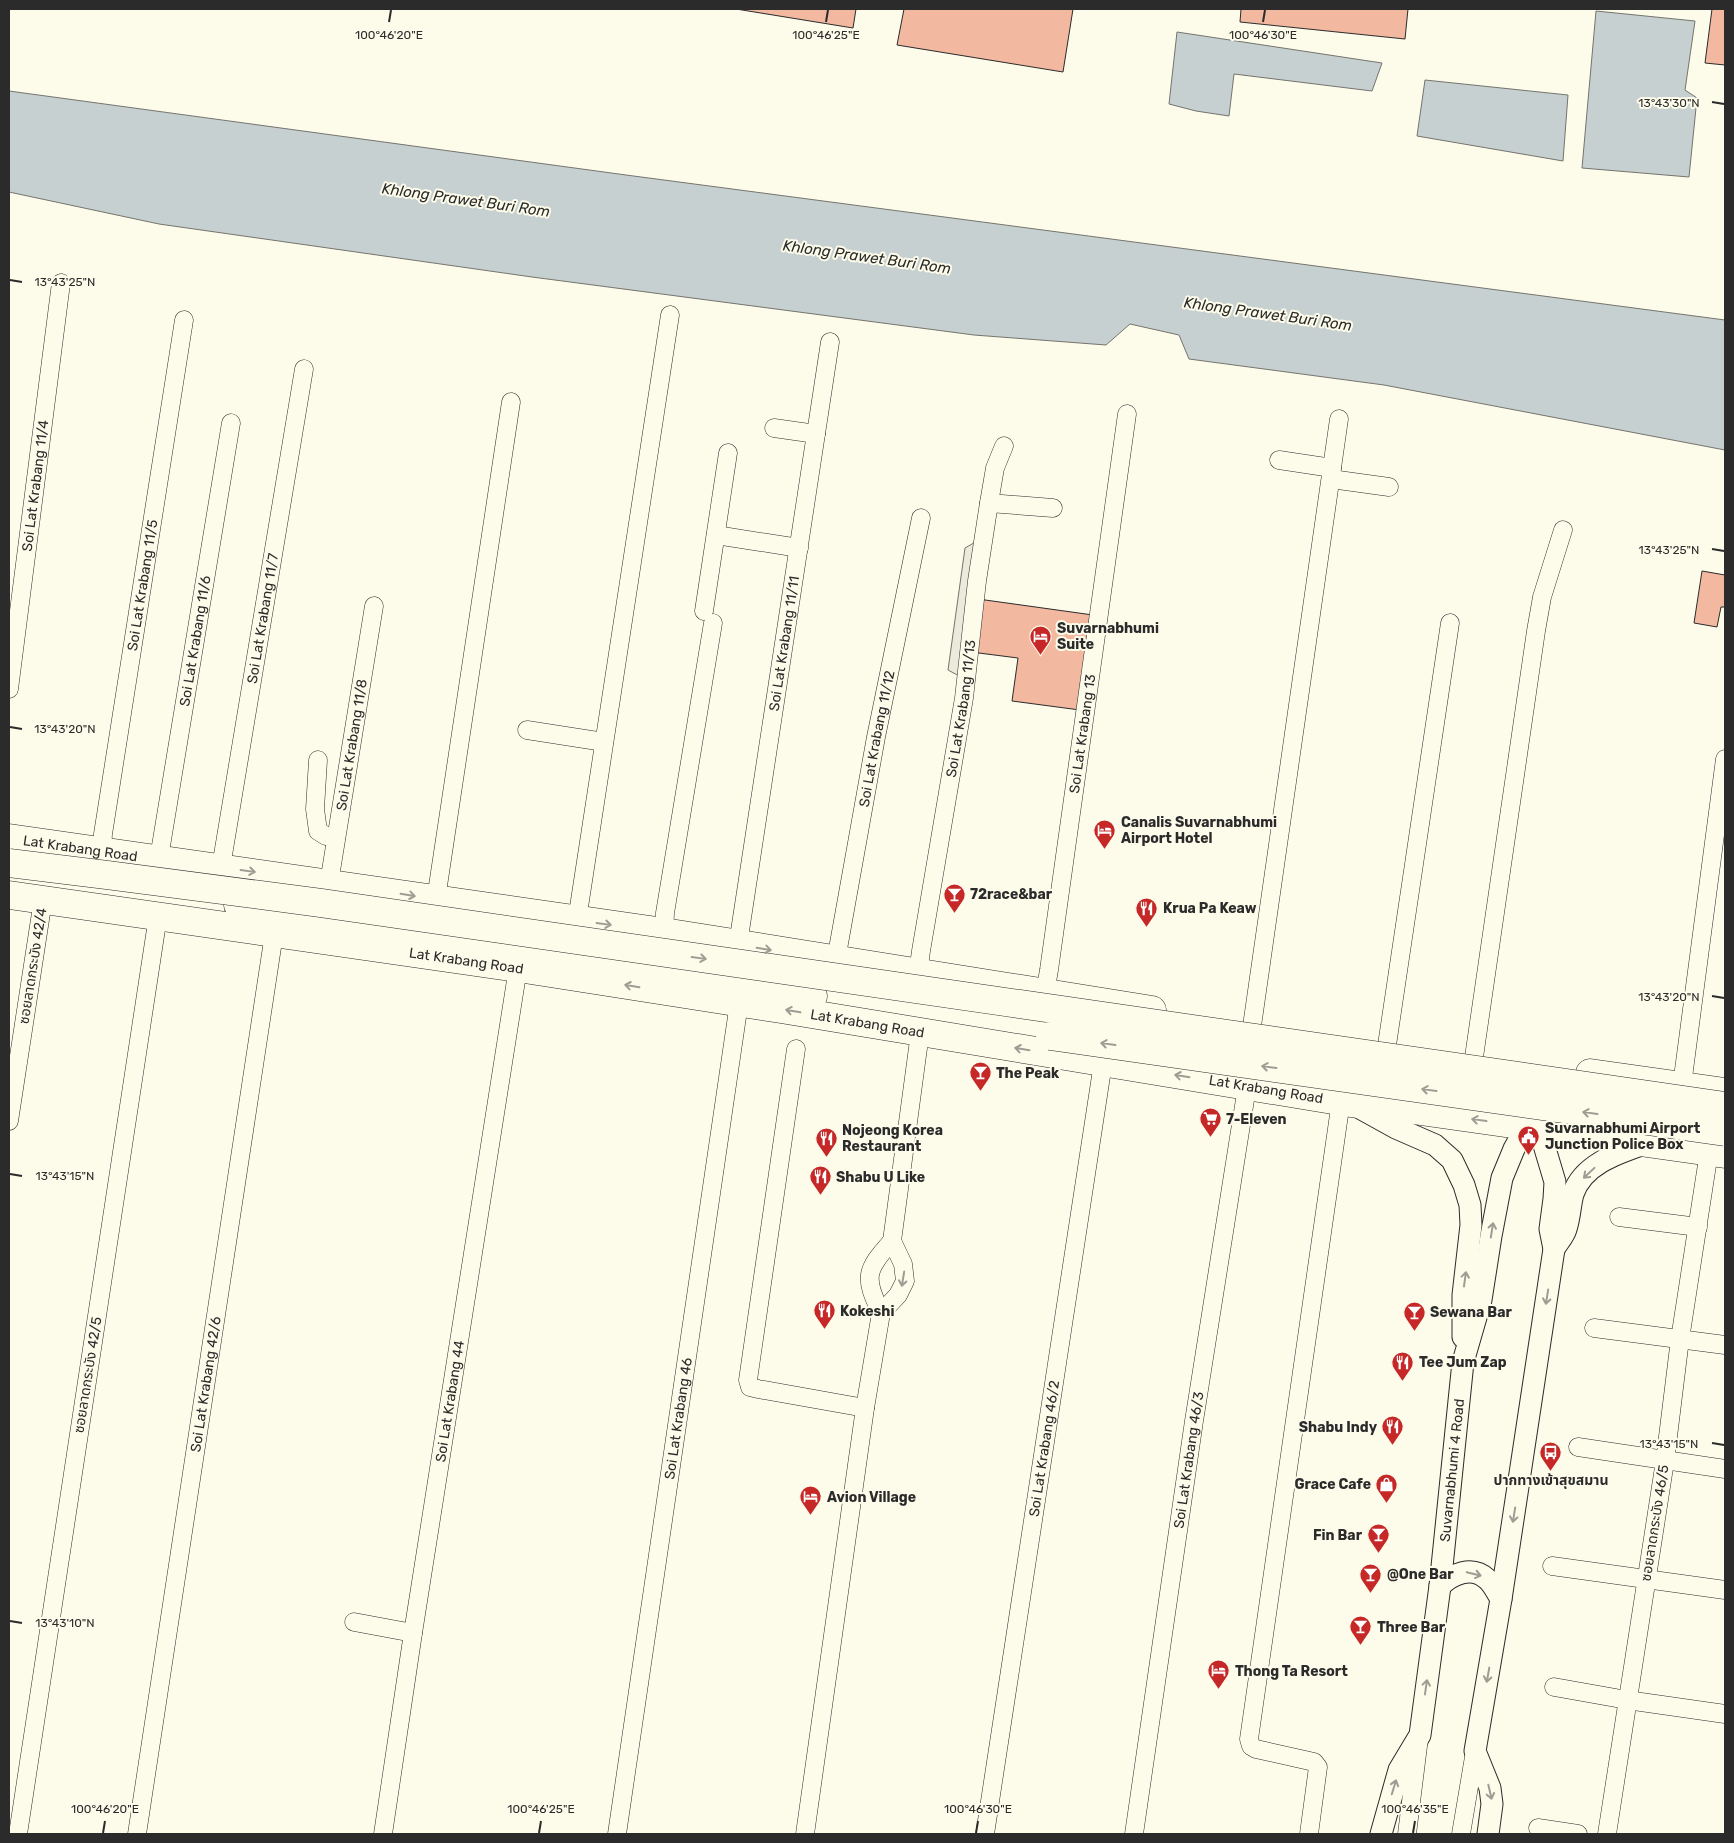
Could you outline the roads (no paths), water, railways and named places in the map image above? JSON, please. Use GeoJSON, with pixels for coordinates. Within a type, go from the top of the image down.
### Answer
{"type":"FeatureCollection","features":[{"type":"Feature","properties":{"kind":"main road","name":"Lat Krabang Road"},"geometry":{"type":"LineString","coordinates":[[9,838],[159,858],[664,932],[1252,1026],[1725,1092]]}},
{"type":"Feature","properties":{"kind":"main road"},"geometry":{"type":"LineString","coordinates":[[9,863],[331,905],[1725,1106]]}},
{"type":"Feature","properties":{"kind":"main road"},"geometry":{"type":"LineString","coordinates":[[9,876],[152,892],[713,978],[980,1025],[1720,1146]]}},
{"type":"Feature","properties":{"kind":"main road","name":"Lat Krabang Road"},"geometry":{"type":"LineString","coordinates":[[9,896],[518,968],[739,1002],[1346,1102],[1534,1124],[1647,1143],[1720,1146]]}},
{"type":"Feature","properties":{"kind":"street","name":"Soi Lat Krabang 11/4"},"geometry":{"type":"LineString","coordinates":[[9,689],[61,283]]}},
{"type":"Feature","properties":{"kind":"street"},"geometry":{"type":"LineString","coordinates":[[577,920],[670,315]]}},
{"type":"Feature","properties":{"kind":"street","name":"Soi Lat Krabang 11/5"},"geometry":{"type":"LineString","coordinates":[[102,851],[104,824],[184,320]]}},
{"type":"Feature","properties":{"kind":"street","name":"Soi Lat Krabang 11/11"},"geometry":{"type":"LineString","coordinates":[[738,944],[830,342]]}},
{"type":"Feature","properties":{"kind":"street","name":"Soi Lat Krabang 11/7"},"geometry":{"type":"LineString","coordinates":[[221,867],[304,369]]}},
{"type":"Feature","properties":{"kind":"street"},"geometry":{"type":"LineString","coordinates":[[436,899],[511,402]]}},
{"type":"Feature","properties":{"kind":"street","name":"Soi Lat Krabang 13"},"geometry":{"type":"LineString","coordinates":[[1045,993],[1127,414]]}},
{"type":"Feature","properties":{"kind":"street"},"geometry":{"type":"LineString","coordinates":[[1252,1026],[1340,419]]}},
{"type":"Feature","properties":{"kind":"street","name":"Soi Lat Krabang 11/6"},"geometry":{"type":"LineString","coordinates":[[159,858],[230,422]]}},
{"type":"Feature","properties":{"kind":"street"},"geometry":{"type":"LineString","coordinates":[[774,428],[816,434]]}},
{"type":"Feature","properties":{"kind":"street","name":"Soi Lat Krabang 11/13"},"geometry":{"type":"LineString","coordinates":[[918,973],[964,698],[977,581],[989,503],[995,468],[1004,446]]}},
{"type":"Feature","properties":{"kind":"street"},"geometry":{"type":"LineString","coordinates":[[664,932],[665,913],[709,617],[716,534],[728,453]]}},
{"type":"Feature","properties":{"kind":"street"},"geometry":{"type":"LineString","coordinates":[[1279,460],[1389,487]]}},
{"type":"Feature","properties":{"kind":"street"},"geometry":{"type":"LineString","coordinates":[[989,503],[1053,508]]}},
{"type":"Feature","properties":{"kind":"street","name":"Soi Lat Krabang 11/12"},"geometry":{"type":"LineString","coordinates":[[836,960],[876,737],[921,518]]}},
{"type":"Feature","properties":{"kind":"street"},"geometry":{"type":"LineString","coordinates":[[1461,1834],[1501,1599],[1554,1249],[1550,1229],[1555,1182],[1534,1124],[1525,1090],[1486,1059],[1536,631],[1550,570],[1563,530]]}},
{"type":"Feature","properties":{"kind":"street"},"geometry":{"type":"LineString","coordinates":[[716,534],[799,548]]}},
{"type":"Feature","properties":{"kind":"street","name":"Soi Lat Krabang 11/8"},"geometry":{"type":"LineString","coordinates":[[329,883],[374,606]]}},
{"type":"Feature","properties":{"kind":"street"},"geometry":{"type":"LineString","coordinates":[[1387,1045],[1450,623]]}},
{"type":"Feature","properties":{"kind":"street"},"geometry":{"type":"LineString","coordinates":[[527,730],[604,742]]}},
{"type":"Feature","properties":{"kind":"street"},"geometry":{"type":"LineString","coordinates":[[1682,1085],[1725,759]]}},
{"type":"Feature","properties":{"kind":"street"},"geometry":{"type":"LineString","coordinates":[[318,760],[315,809],[318,831],[326,836],[336,838]]}},
{"type":"Feature","properties":{"kind":"street","name":"ซอยลาดกระบัง 42/4"},"geometry":{"type":"LineString","coordinates":[[9,1121],[43,900]]}},
{"type":"Feature","properties":{"kind":"street","name":"ซอยลาดกระบัง 42/5"},"geometry":{"type":"LineString","coordinates":[[18,1834],[158,916]]}},
{"type":"Feature","properties":{"kind":"street","name":"Soi Lat Krabang 42/6"},"geometry":{"type":"LineString","coordinates":[[138,1834],[274,934]]}},
{"type":"Feature","properties":{"kind":"street","name":"Soi Lat Krabang 44"},"geometry":{"type":"LineString","coordinates":[[383,1834],[518,968]]}},
{"type":"Feature","properties":{"kind":"street","name":"Soi Lat Krabang 46"},"geometry":{"type":"LineString","coordinates":[[617,1834],[739,1002]]}},
{"type":"Feature","properties":{"kind":"street"},"geometry":{"type":"LineString","coordinates":[[805,1834],[865,1408],[881,1313],[898,1295],[905,1281],[903,1264],[892,1241],[920,1033]]}},
{"type":"Feature","properties":{"kind":"street"},"geometry":{"type":"LineString","coordinates":[[796,1048],[748,1380],[750,1387],[758,1389],[865,1408]]}},
{"type":"Feature","properties":{"kind":"street","name":"Soi Lat Krabang 46/2"},"geometry":{"type":"LineString","coordinates":[[985,1834],[1103,1063]]}},
{"type":"Feature","properties":{"kind":"street","name":"Suvarnabhumi 4 Road"},"geometry":{"type":"LineString","coordinates":[[1406,1834],[1440,1586],[1463,1362],[1482,1300],[1502,1178],[1514,1149],[1555,1102],[1579,1090],[1593,1087],[1653,1081]]}},
{"type":"Feature","properties":{"kind":"street","name":"Soi Lat Krabang 46/3"},"geometry":{"type":"LineString","coordinates":[[1134,1834],[1194,1422],[1247,1086]]}},
{"type":"Feature","properties":{"kind":"street"},"geometry":{"type":"LineString","coordinates":[[1309,1834],[1318,1767],[1314,1762],[1256,1749],[1251,1746],[1249,1739],[1346,1102],[1434,1146],[1452,1160],[1464,1185],[1470,1204],[1471,1225],[1463,1295],[1463,1362]]}},
{"type":"Feature","properties":{"kind":"street"},"geometry":{"type":"LineString","coordinates":[[1554,1249],[1566,1230],[1574,1191],[1582,1179],[1612,1155],[1647,1143]]}},
{"type":"Feature","properties":{"kind":"street","name":"ซอยลาดกระบัง 46/5"},"geometry":{"type":"LineString","coordinates":[[1607,1834],[1665,1461],[1680,1339],[1698,1227],[1720,1146]]}},
{"type":"Feature","properties":{"kind":"street"},"geometry":{"type":"LineString","coordinates":[[1619,1218],[1698,1227]]}},
{"type":"Feature","properties":{"kind":"street"},"geometry":{"type":"LineString","coordinates":[[881,1313],[871,1292],[869,1275],[876,1259],[892,1241]]}},
{"type":"Feature","properties":{"kind":"street"},"geometry":{"type":"LineString","coordinates":[[1594,1328],[1725,1345]]}},
{"type":"Feature","properties":{"kind":"street"},"geometry":{"type":"LineString","coordinates":[[1578,1447],[1725,1469]]}},
{"type":"Feature","properties":{"kind":"street"},"geometry":{"type":"LineString","coordinates":[[1552,1566],[1725,1590]]}},
{"type":"Feature","properties":{"kind":"street"},"geometry":{"type":"LineString","coordinates":[[1440,1586],[1449,1577],[1461,1572],[1475,1573],[1487,1578],[1501,1599]]}},
{"type":"Feature","properties":{"kind":"street"},"geometry":{"type":"LineString","coordinates":[[354,1622],[413,1633]]}},
{"type":"Feature","properties":{"kind":"street"},"geometry":{"type":"LineString","coordinates":[[1554,1687],[1725,1714]]}},
{"type":"Feature","properties":{"kind":"street"},"geometry":{"type":"LineString","coordinates":[[1382,1834],[1399,1770],[1420,1735]]}},
{"type":"Feature","properties":{"kind":"street"},"geometry":{"type":"LineString","coordinates":[[1475,1751],[1490,1788],[1492,1804],[1488,1834]]}},
{"type":"Feature","properties":{"kind":"street"},"geometry":{"type":"LineString","coordinates":[[1538,1828],[1578,1834]]}},
{"type":"Feature","properties":{"kind":"water"},"geometry":{"type":"Polygon","coordinates":[[[1596,11],[1695,21],[1685,90],[1697,98],[1689,177],[1582,168],[1596,11]]]}},
{"type":"Feature","properties":{"kind":"water"},"geometry":{"type":"Polygon","coordinates":[[[1177,32],[1382,63],[1372,91],[1234,74],[1229,116],[1196,111],[1169,104],[1177,32]]]}},
{"type":"Feature","properties":{"kind":"water"},"geometry":{"type":"Polygon","coordinates":[[[1425,80],[1568,95],[1563,161],[1417,136],[1425,80]]]}},
{"type":"Feature","properties":{"kind":"water","name":"Khlong Prawet Buri Rom"},"geometry":{"type":"Polygon","coordinates":[[[9,91],[626,175],[1725,320],[1725,450],[1384,385],[1189,359],[1179,335],[1130,324],[1106,345],[974,335],[532,277],[159,224],[9,192],[9,91]]]}},
{"type":"Feature","properties":{"kind":"place","name":"Suvarnabhumi Suite"},"geometry":{"type":"Point","coordinates":[1041,655]}},
{"type":"Feature","properties":{"kind":"place","name":"Canalis Suvarnabhumi Airport Hotel"},"geometry":{"type":"Point","coordinates":[1105,849]}},
{"type":"Feature","properties":{"kind":"place","name":"72race&bar"},"geometry":{"type":"Point","coordinates":[954,913]}},
{"type":"Feature","properties":{"kind":"place","name":"Krua Pa Keaw"},"geometry":{"type":"Point","coordinates":[1147,927]}},
{"type":"Feature","properties":{"kind":"place","name":"The Peak"},"geometry":{"type":"Point","coordinates":[980,1092]}},
{"type":"Feature","properties":{"kind":"place","name":"7-Eleven"},"geometry":{"type":"Point","coordinates":[1210,1138]}},
{"type":"Feature","properties":{"kind":"place","name":"Suvarnabhumi Airport Junction Police Box"},"geometry":{"type":"Point","coordinates":[1529,1155]}},
{"type":"Feature","properties":{"kind":"place","name":"Nojeong Korea Restaurant"},"geometry":{"type":"Point","coordinates":[826,1157]}},
{"type":"Feature","properties":{"kind":"place","name":"Shabu U Like"},"geometry":{"type":"Point","coordinates":[820,1196]}},
{"type":"Feature","properties":{"kind":"place","name":"Kokeshi"},"geometry":{"type":"Point","coordinates":[824,1330]}},
{"type":"Feature","properties":{"kind":"place","name":"Sewana Bar"},"geometry":{"type":"Point","coordinates":[1414,1331]}},
{"type":"Feature","properties":{"kind":"place","name":"Tee Jum Zap"},"geometry":{"type":"Point","coordinates":[1403,1381]}},
{"type":"Feature","properties":{"kind":"place","name":"Shabu Indy"},"geometry":{"type":"Point","coordinates":[1393,1446]}},
{"type":"Feature","properties":{"kind":"place","name":"ปากทางเข้าสุขสมาน"},"geometry":{"type":"Point","coordinates":[1551,1471]}},
{"type":"Feature","properties":{"kind":"place","name":"Grace Cafe"},"geometry":{"type":"Point","coordinates":[1387,1503]}},
{"type":"Feature","properties":{"kind":"place","name":"Avion Village"},"geometry":{"type":"Point","coordinates":[811,1516]}},
{"type":"Feature","properties":{"kind":"place","name":"Fin Bar"},"geometry":{"type":"Point","coordinates":[1378,1554]}},
{"type":"Feature","properties":{"kind":"place","name":"@One Bar"},"geometry":{"type":"Point","coordinates":[1371,1593]}},
{"type":"Feature","properties":{"kind":"place","name":"Three Bar"},"geometry":{"type":"Point","coordinates":[1361,1646]}},
{"type":"Feature","properties":{"kind":"place","name":"Thong Ta Resort"},"geometry":{"type":"Point","coordinates":[1219,1690]}}]}
